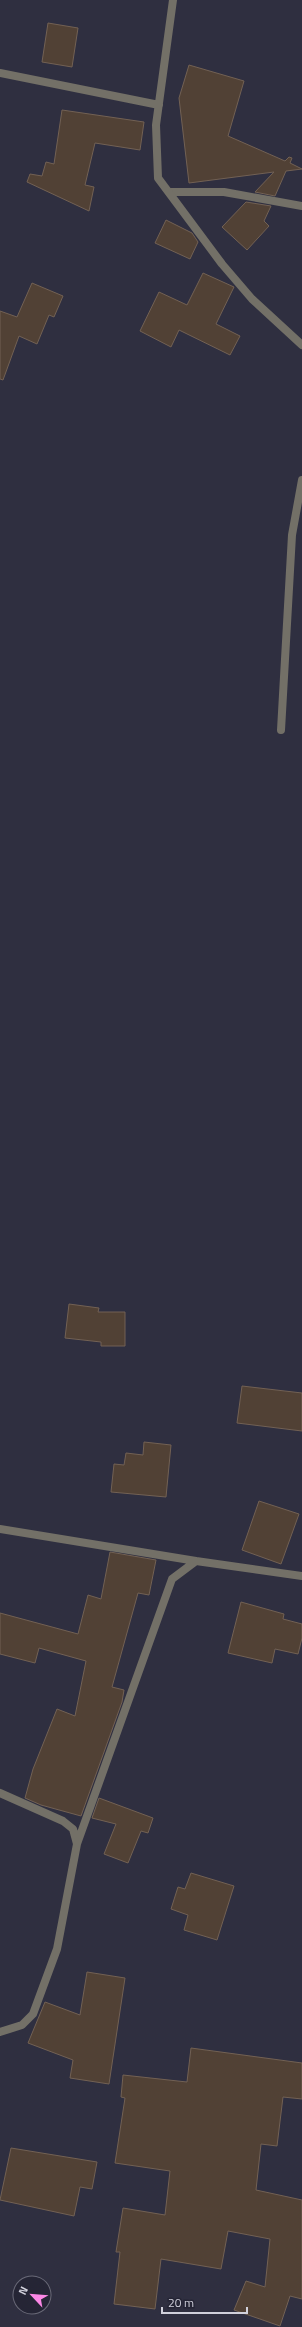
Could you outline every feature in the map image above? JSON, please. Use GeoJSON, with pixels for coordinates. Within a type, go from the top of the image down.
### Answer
{"type":"FeatureCollection","features":[{"type":"Feature","properties":{"kind":"street"},"geometry":{"type":"LineString","coordinates":[[173,0],[156,125],[158,178],[170,192],[222,264],[252,299],[302,345]]}},
{"type":"Feature","properties":{"kind":"street"},"geometry":{"type":"LineString","coordinates":[[0,73],[159,105]]}},
{"type":"Feature","properties":{"kind":"street"},"geometry":{"type":"LineString","coordinates":[[170,192],[224,192],[302,206]]}},
{"type":"Feature","properties":{"kind":"street"},"geometry":{"type":"LineString","coordinates":[[281,730],[292,535],[302,480]]}},
{"type":"Feature","properties":{"kind":"street"},"geometry":{"type":"LineString","coordinates":[[0,1529],[196,1561],[302,1576]]}},
{"type":"Feature","properties":{"kind":"street"},"geometry":{"type":"LineString","coordinates":[[0,2032],[22,2025],[33,2014],[56,1950],[77,1844],[172,1579],[196,1561]]}},
{"type":"Feature","properties":{"kind":"street"},"geometry":{"type":"LineString","coordinates":[[0,1793],[63,1821],[73,1829],[77,1844]]}},
{"type":"Feature","properties":{"kind":"building"},"geometry":{"type":"Polygon","coordinates":[[[48,23],[78,28],[72,67],[42,62],[48,23]]]}},
{"type":"Feature","properties":{"kind":"building"},"geometry":{"type":"Polygon","coordinates":[[[189,65],[244,81],[228,136],[285,161],[289,157],[292,158],[290,163],[302,169],[286,171],[275,196],[255,192],[274,172],[189,183],[179,98],[189,65]]]}},
{"type":"Feature","properties":{"kind":"building"},"geometry":{"type":"Polygon","coordinates":[[[62,110],[144,122],[140,150],[95,143],[85,185],[94,187],[89,211],[27,182],[30,174],[42,176],[46,162],[54,164],[62,110]]]}},
{"type":"Feature","properties":{"kind":"building"},"geometry":{"type":"Polygon","coordinates":[[[246,202],[271,206],[264,221],[269,226],[247,250],[222,227],[246,202]]]}},
{"type":"Feature","properties":{"kind":"building"},"geometry":{"type":"Polygon","coordinates":[[[166,220],[192,233],[198,242],[190,259],[155,243],[166,220]]]}},
{"type":"Feature","properties":{"kind":"building"},"geometry":{"type":"Polygon","coordinates":[[[203,273],[234,287],[216,324],[240,336],[230,355],[179,330],[171,347],[140,331],[159,292],[187,305],[203,273]]]}},
{"type":"Feature","properties":{"kind":"building"},"geometry":{"type":"Polygon","coordinates":[[[32,283],[63,296],[54,317],[49,315],[37,344],[19,336],[3,380],[0,379],[0,311],[17,317],[32,283]]]}},
{"type":"Feature","properties":{"kind":"building"},"geometry":{"type":"Polygon","coordinates":[[[69,1304],[99,1308],[98,1312],[125,1312],[125,1346],[101,1346],[101,1342],[65,1338],[69,1304]]]}},
{"type":"Feature","properties":{"kind":"building"},"geometry":{"type":"Polygon","coordinates":[[[242,1386],[302,1393],[302,1431],[237,1423],[242,1386]]]}},
{"type":"Feature","properties":{"kind":"building"},"geometry":{"type":"Polygon","coordinates":[[[144,1442],[171,1445],[166,1497],[111,1492],[114,1464],[124,1465],[126,1453],[143,1455],[144,1442]]]}},
{"type":"Feature","properties":{"kind":"building"},"geometry":{"type":"Polygon","coordinates":[[[259,1501],[299,1514],[281,1564],[242,1550],[259,1501]]]}},
{"type":"Feature","properties":{"kind":"building"},"geometry":{"type":"Polygon","coordinates":[[[110,1552],[156,1560],[149,1595],[138,1593],[112,1687],[124,1690],[122,1702],[81,1816],[41,1805],[25,1798],[33,1769],[57,1709],[75,1716],[86,1661],[39,1648],[35,1663],[0,1654],[0,1613],[78,1634],[88,1595],[101,1599],[110,1552]]]}},
{"type":"Feature","properties":{"kind":"building"},"geometry":{"type":"Polygon","coordinates":[[[241,1602],[284,1614],[283,1619],[302,1624],[302,1638],[298,1654],[275,1649],[272,1663],[228,1653],[241,1602]]]}},
{"type":"Feature","properties":{"kind":"building"},"geometry":{"type":"Polygon","coordinates":[[[99,1798],[153,1818],[148,1833],[141,1831],[128,1863],[104,1854],[116,1824],[92,1818],[99,1798]]]}},
{"type":"Feature","properties":{"kind":"building"},"geometry":{"type":"Polygon","coordinates":[[[191,1873],[234,1886],[217,1940],[184,1930],[188,1915],[171,1909],[178,1887],[185,1889],[191,1873]]]}},
{"type":"Feature","properties":{"kind":"building"},"geometry":{"type":"Polygon","coordinates":[[[87,1972],[125,1978],[109,2084],[70,2078],[73,2060],[28,2043],[45,2002],[80,2015],[87,1972]]]}},
{"type":"Feature","properties":{"kind":"building"},"geometry":{"type":"Polygon","coordinates":[[[191,2048],[302,2063],[302,2099],[283,2097],[277,2146],[261,2144],[256,2190],[302,2200],[302,2299],[290,2296],[280,2326],[234,2310],[246,2281],[265,2287],[270,2239],[228,2231],[221,2269],[161,2259],[155,2309],[114,2304],[120,2252],[116,2252],[123,2208],[165,2215],[170,2171],[115,2163],[125,2098],[121,2097],[123,2075],[187,2082],[191,2048]]]}},
{"type":"Feature","properties":{"kind":"building"},"geometry":{"type":"Polygon","coordinates":[[[11,2148],[97,2162],[92,2189],[80,2187],[74,2216],[0,2200],[11,2148]]]}}]}
